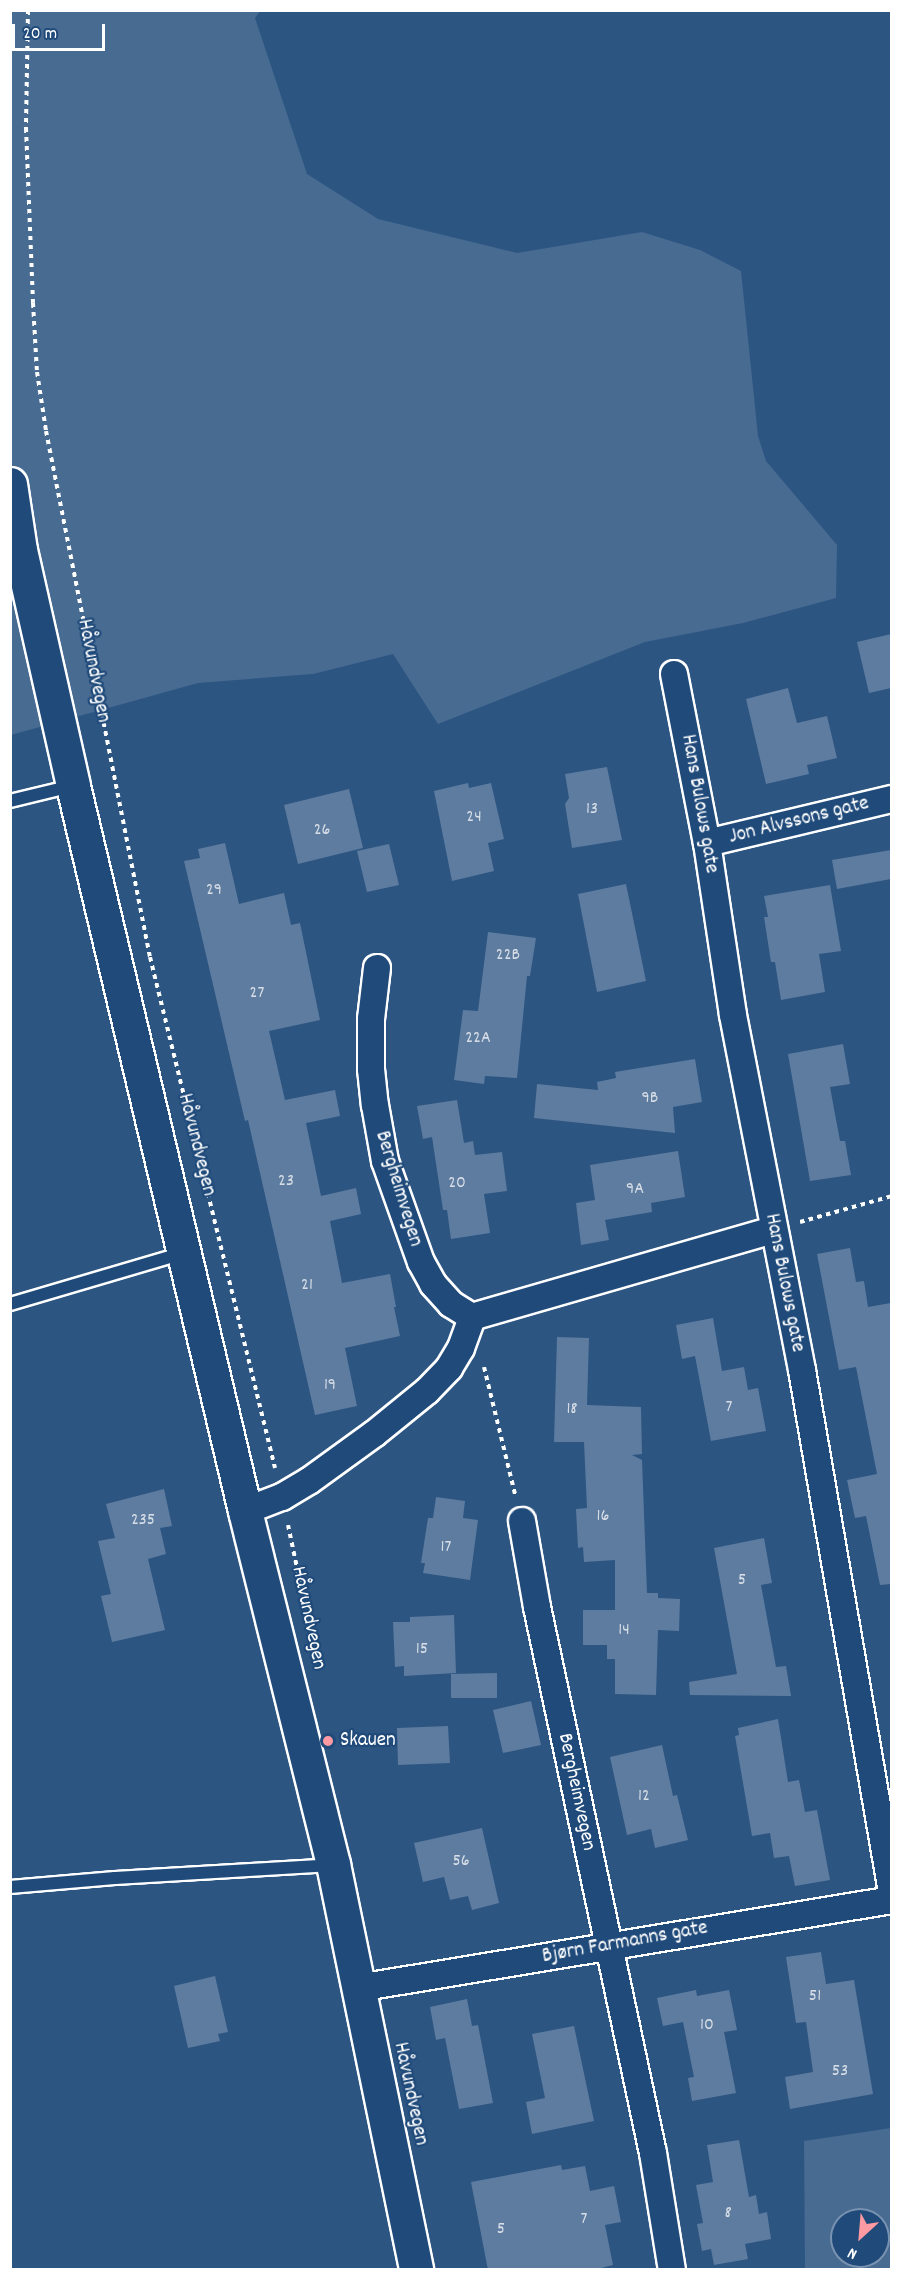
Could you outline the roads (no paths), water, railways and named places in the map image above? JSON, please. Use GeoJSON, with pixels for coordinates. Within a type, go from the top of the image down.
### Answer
{"type":"FeatureCollection","features":[{"type":"Feature","properties":{"kind":"main road","name":"Håvundvegen"},"geometry":{"type":"LineString","coordinates":[[10,484],[20,550],[73,786],[245,1511],[333,1864],[416,2270]]}},
{"type":"Feature","properties":{"kind":"street","name":"Hans Bulows gate"},"geometry":{"type":"LineString","coordinates":[[674,674],[707,843],[733,1015],[804,1382],[891,1892]]}},
{"type":"Feature","properties":{"kind":"street","name":"Jon Alvssons gate"},"geometry":{"type":"LineString","coordinates":[[707,843],[891,799]]}},
{"type":"Feature","properties":{"kind":"street","name":"Bergheimvegen"},"geometry":{"type":"LineString","coordinates":[[377,968],[371,1019],[371,1069],[386,1161],[421,1262],[433,1284],[452,1304],[472,1317]]}},
{"type":"Feature","properties":{"kind":"street"},"geometry":{"type":"LineString","coordinates":[[245,1511],[282,1497],[309,1481],[374,1434],[427,1391],[455,1358],[472,1317],[773,1230]]}},
{"type":"Feature","properties":{"kind":"street","name":"Bergheimvegen"},"geometry":{"type":"LineString","coordinates":[[522,1521],[537,1608],[654,2153],[672,2270]]}},
{"type":"Feature","properties":{"kind":"street","name":"Bjørn Farmanns gate"},"geometry":{"type":"LineString","coordinates":[[358,1988],[891,1900]]}},
{"type":"Feature","properties":{"kind":"lane"},"geometry":{"type":"LineString","coordinates":[[10,801],[73,786]]}},
{"type":"Feature","properties":{"kind":"lane"},"geometry":{"type":"LineString","coordinates":[[10,1304],[184,1253]]}},
{"type":"Feature","properties":{"kind":"lane"},"geometry":{"type":"LineString","coordinates":[[10,1887],[333,1864]]}},
{"type":"Feature","properties":{"kind":"place","name":"Skauen"},"geometry":{"type":"Point","coordinates":[328,1741]}}]}
